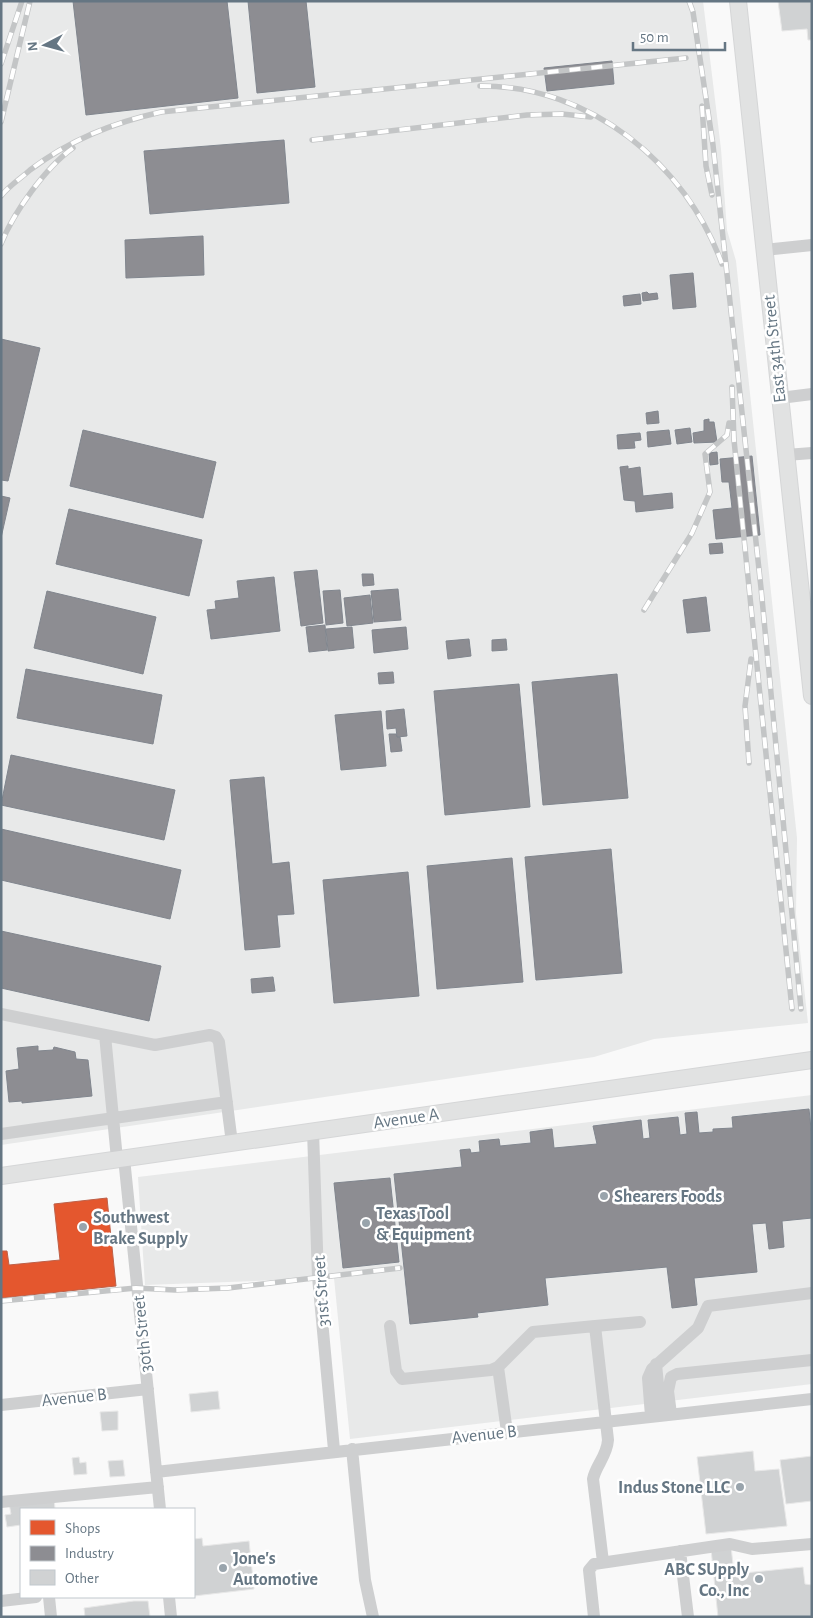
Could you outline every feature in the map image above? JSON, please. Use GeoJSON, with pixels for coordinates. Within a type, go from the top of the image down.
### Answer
{"type":"FeatureCollection","features":[{"type":"Feature","properties":{"kind":"main road","name":"East 34th Street"},"geometry":{"type":"LineString","coordinates":[[738,1],[786,455],[809,639],[812,696]]}},
{"type":"Feature","properties":{"kind":"main road","name":"Avenue A"},"geometry":{"type":"LineString","coordinates":[[1,1176],[812,1060]]}},
{"type":"Feature","properties":{"kind":"street"},"geometry":{"type":"LineString","coordinates":[[764,250],[812,245]]}},
{"type":"Feature","properties":{"kind":"street"},"geometry":{"type":"LineString","coordinates":[[780,398],[812,394]]}},
{"type":"Feature","properties":{"kind":"street"},"geometry":{"type":"LineString","coordinates":[[786,455],[812,453]]}},
{"type":"Feature","properties":{"kind":"street"},"geometry":{"type":"LineString","coordinates":[[1,1014],[155,1046],[210,1035],[216,1037],[219,1042],[232,1143]]}},
{"type":"Feature","properties":{"kind":"street","name":"30th Street"},"geometry":{"type":"LineString","coordinates":[[105,1035],[113,1117],[121,1159],[148,1388],[160,1508]]}},
{"type":"Feature","properties":{"kind":"street"},"geometry":{"type":"LineString","coordinates":[[1,1134],[227,1102]]}},
{"type":"Feature","properties":{"kind":"street","name":"31st Street"},"geometry":{"type":"LineString","coordinates":[[313,1131],[318,1277],[334,1450]]}},
{"type":"Feature","properties":{"kind":"street"},"geometry":{"type":"LineString","coordinates":[[661,1415],[648,1378],[656,1364],[698,1328],[708,1306],[812,1293]]}},
{"type":"Feature","properties":{"kind":"street"},"geometry":{"type":"LineString","coordinates":[[390,1326],[396,1371],[402,1379],[491,1370],[498,1367],[533,1332],[640,1322]]}},
{"type":"Feature","properties":{"kind":"street"},"geometry":{"type":"LineString","coordinates":[[595,1326],[606,1421],[607,1451],[595,1470],[593,1479],[603,1562]]}},
{"type":"Feature","properties":{"kind":"street"},"geometry":{"type":"LineString","coordinates":[[661,1415],[668,1383],[671,1377],[677,1374],[812,1360]]}},
{"type":"Feature","properties":{"kind":"street"},"geometry":{"type":"LineString","coordinates":[[498,1367],[507,1432]]}},
{"type":"Feature","properties":{"kind":"street","name":"Avenue B"},"geometry":{"type":"LineString","coordinates":[[1,1405],[148,1388]]}},
{"type":"Feature","properties":{"kind":"street","name":"Avenue B"},"geometry":{"type":"LineString","coordinates":[[156,1472],[334,1450],[812,1399]]}},
{"type":"Feature","properties":{"kind":"street"},"geometry":{"type":"LineString","coordinates":[[352,1449],[365,1580],[373,1617]]}},
{"type":"Feature","properties":{"kind":"street"},"geometry":{"type":"LineString","coordinates":[[1,1502],[158,1487]]}},
{"type":"Feature","properties":{"kind":"street"},"geometry":{"type":"LineString","coordinates":[[594,1617],[589,1570],[594,1564],[730,1544],[752,1549],[812,1544]]}},
{"type":"Feature","properties":{"kind":"street"},"geometry":{"type":"LineString","coordinates":[[680,1551],[688,1617]]}},
{"type":"Feature","properties":{"kind":"street"},"geometry":{"type":"LineString","coordinates":[[1,1600],[24,1598]]}},
{"type":"Feature","properties":{"kind":"street"},"geometry":{"type":"LineString","coordinates":[[49,1598],[51,1617]]}},
{"type":"Feature","properties":{"kind":"street"},"geometry":{"type":"LineString","coordinates":[[169,1598],[171,1617]]}},
{"type":"Feature","properties":{"kind":"shaded area"},"geometry":{"type":"Polygon","coordinates":[[[1,1],[703,1],[721,149],[727,230],[736,261],[797,838],[796,914],[808,1023],[654,1039],[594,1057],[1,1145],[1,1]]]}},
{"type":"Feature","properties":{"kind":"shaded area"},"geometry":{"type":"Polygon","coordinates":[[[812,1095],[812,1384],[350,1439],[334,1278],[145,1285],[138,1177],[812,1095]]]}},
{"type":"Feature","properties":{"kind":"building: Shops","name":"Southwest Brake Supply"},"geometry":{"type":"Polygon","coordinates":[[[107,1198],[116,1286],[1,1298],[1,1251],[7,1251],[9,1265],[60,1260],[54,1204],[107,1198]]]}},
{"type":"Feature","properties":{"kind":"building: Industry"},"geometry":{"type":"Polygon","coordinates":[[[73,1],[227,1],[238,98],[86,115],[73,1]]]}},
{"type":"Feature","properties":{"kind":"building: Industry"},"geometry":{"type":"Polygon","coordinates":[[[248,1],[306,1],[315,87],[257,93],[248,1]]]}},
{"type":"Feature","properties":{"kind":"building: Industry"},"geometry":{"type":"Polygon","coordinates":[[[612,61],[614,84],[547,91],[544,68],[612,61]]]}},
{"type":"Feature","properties":{"kind":"building: Industry"},"geometry":{"type":"Polygon","coordinates":[[[284,140],[289,203],[150,214],[144,151],[284,140]]]}},
{"type":"Feature","properties":{"kind":"building: Industry"},"geometry":{"type":"Polygon","coordinates":[[[203,236],[204,275],[126,278],[125,240],[203,236]]]}},
{"type":"Feature","properties":{"kind":"building: Industry"},"geometry":{"type":"Polygon","coordinates":[[[693,273],[696,307],[673,309],[670,275],[693,273]]]}},
{"type":"Feature","properties":{"kind":"building: Industry"},"geometry":{"type":"Polygon","coordinates":[[[647,292],[649,294],[657,293],[658,299],[643,301],[642,293],[647,292]]]}},
{"type":"Feature","properties":{"kind":"building: Industry"},"geometry":{"type":"Polygon","coordinates":[[[640,294],[641,304],[624,306],[623,296],[640,294]]]}},
{"type":"Feature","properties":{"kind":"building: Industry"},"geometry":{"type":"Polygon","coordinates":[[[1,339],[40,348],[8,481],[1,480],[1,339]]]}},
{"type":"Feature","properties":{"kind":"building: Industry"},"geometry":{"type":"Polygon","coordinates":[[[658,411],[659,423],[647,424],[646,413],[658,411]]]}},
{"type":"Feature","properties":{"kind":"building: Industry"},"geometry":{"type":"Polygon","coordinates":[[[709,419],[709,422],[714,422],[717,442],[694,443],[693,433],[704,431],[704,420],[709,419]]]}},
{"type":"Feature","properties":{"kind":"building: Industry"},"geometry":{"type":"Polygon","coordinates":[[[690,428],[692,442],[677,444],[675,430],[690,428]]]}},
{"type":"Feature","properties":{"kind":"building: Industry"},"geometry":{"type":"Polygon","coordinates":[[[83,430],[216,462],[203,518],[70,486],[83,430]]]}},
{"type":"Feature","properties":{"kind":"building: Industry"},"geometry":{"type":"Polygon","coordinates":[[[669,430],[671,444],[648,447],[647,432],[669,430]]]}},
{"type":"Feature","properties":{"kind":"building: Industry"},"geometry":{"type":"Polygon","coordinates":[[[640,433],[641,440],[634,441],[635,448],[618,449],[617,435],[640,433]]]}},
{"type":"Feature","properties":{"kind":"building: Industry"},"geometry":{"type":"Polygon","coordinates":[[[717,452],[718,464],[710,465],[709,453],[717,452]]]}},
{"type":"Feature","properties":{"kind":"building: Industry"},"geometry":{"type":"Polygon","coordinates":[[[752,456],[760,535],[716,539],[713,510],[732,508],[729,482],[722,482],[720,459],[752,456]]]}},
{"type":"Feature","properties":{"kind":"building: Industry"},"geometry":{"type":"Polygon","coordinates":[[[628,466],[628,469],[640,467],[643,496],[672,493],[673,508],[636,512],[635,501],[624,500],[620,467],[628,466]]]}},
{"type":"Feature","properties":{"kind":"building: Industry"},"geometry":{"type":"Polygon","coordinates":[[[1,496],[10,498],[1,538],[1,496]]]}},
{"type":"Feature","properties":{"kind":"building: Industry"},"geometry":{"type":"Polygon","coordinates":[[[69,509],[202,540],[189,596],[56,564],[69,509]]]}},
{"type":"Feature","properties":{"kind":"building: Industry"},"geometry":{"type":"Polygon","coordinates":[[[722,543],[723,553],[710,554],[709,544],[722,543]]]}},
{"type":"Feature","properties":{"kind":"building: Industry"},"geometry":{"type":"Polygon","coordinates":[[[317,570],[323,623],[301,626],[294,572],[317,570]]]}},
{"type":"Feature","properties":{"kind":"building: Industry"},"geometry":{"type":"Polygon","coordinates":[[[362,574],[373,574],[374,585],[363,586],[362,574]]]}},
{"type":"Feature","properties":{"kind":"building: Industry"},"geometry":{"type":"Polygon","coordinates":[[[274,577],[280,631],[211,639],[207,610],[216,609],[215,601],[239,598],[237,581],[274,577]]]}},
{"type":"Feature","properties":{"kind":"building: Industry"},"geometry":{"type":"Polygon","coordinates":[[[398,589],[401,620],[374,622],[371,591],[398,589]]]}},
{"type":"Feature","properties":{"kind":"building: Industry"},"geometry":{"type":"Polygon","coordinates":[[[340,590],[343,623],[326,625],[323,591],[340,590]]]}},
{"type":"Feature","properties":{"kind":"building: Industry"},"geometry":{"type":"Polygon","coordinates":[[[47,591],[156,617],[143,674],[34,648],[47,591]]]}},
{"type":"Feature","properties":{"kind":"building: Industry"},"geometry":{"type":"Polygon","coordinates":[[[370,595],[373,623],[347,626],[344,598],[370,595]]]}},
{"type":"Feature","properties":{"kind":"building: Industry"},"geometry":{"type":"Polygon","coordinates":[[[706,597],[710,631],[687,633],[683,600],[706,597]]]}},
{"type":"Feature","properties":{"kind":"building: Industry"},"geometry":{"type":"Polygon","coordinates":[[[325,625],[327,650],[309,652],[306,627],[325,625]]]}},
{"type":"Feature","properties":{"kind":"building: Industry"},"geometry":{"type":"Polygon","coordinates":[[[352,627],[354,648],[328,651],[326,629],[352,627]]]}},
{"type":"Feature","properties":{"kind":"building: Industry"},"geometry":{"type":"Polygon","coordinates":[[[406,627],[408,649],[374,653],[372,630],[406,627]]]}},
{"type":"Feature","properties":{"kind":"building: Industry"},"geometry":{"type":"Polygon","coordinates":[[[469,639],[471,656],[448,659],[446,641],[469,639]]]}},
{"type":"Feature","properties":{"kind":"building: Industry"},"geometry":{"type":"Polygon","coordinates":[[[506,639],[507,650],[492,651],[492,640],[506,639]]]}},
{"type":"Feature","properties":{"kind":"building: Industry"},"geometry":{"type":"Polygon","coordinates":[[[26,669],[162,695],[153,744],[17,718],[26,669]]]}},
{"type":"Feature","properties":{"kind":"building: Industry"},"geometry":{"type":"Polygon","coordinates":[[[393,672],[394,683],[379,684],[378,673],[393,672]]]}},
{"type":"Feature","properties":{"kind":"building: Industry"},"geometry":{"type":"Polygon","coordinates":[[[617,674],[628,798],[543,805],[532,682],[617,674]]]}},
{"type":"Feature","properties":{"kind":"building: Industry"},"geometry":{"type":"Polygon","coordinates":[[[519,684],[530,807],[445,815],[434,691],[519,684]]]}},
{"type":"Feature","properties":{"kind":"building: Industry"},"geometry":{"type":"Polygon","coordinates":[[[404,709],[407,736],[397,737],[396,728],[387,729],[386,711],[404,709]]]}},
{"type":"Feature","properties":{"kind":"building: Industry"},"geometry":{"type":"Polygon","coordinates":[[[381,711],[386,766],[341,770],[335,715],[381,711]]]}},
{"type":"Feature","properties":{"kind":"building: Industry"},"geometry":{"type":"Polygon","coordinates":[[[389,734],[396,734],[397,737],[400,737],[402,751],[391,752],[389,734]]]}},
{"type":"Feature","properties":{"kind":"building: Industry"},"geometry":{"type":"Polygon","coordinates":[[[11,755],[175,790],[164,840],[1,805],[11,755]]]}},
{"type":"Feature","properties":{"kind":"building: Industry"},"geometry":{"type":"Polygon","coordinates":[[[264,777],[272,864],[289,862],[294,914],[277,915],[280,947],[245,950],[230,780],[264,777]]]}},
{"type":"Feature","properties":{"kind":"building: Industry"},"geometry":{"type":"Polygon","coordinates":[[[1,829],[181,870],[170,919],[1,880],[1,829]]]}},
{"type":"Feature","properties":{"kind":"building: Industry"},"geometry":{"type":"Polygon","coordinates":[[[611,849],[622,973],[536,980],[525,857],[611,849]]]}},
{"type":"Feature","properties":{"kind":"building: Industry"},"geometry":{"type":"Polygon","coordinates":[[[512,858],[523,982],[437,989],[427,866],[512,858]]]}},
{"type":"Feature","properties":{"kind":"building: Industry"},"geometry":{"type":"Polygon","coordinates":[[[408,872],[419,996],[334,1003],[323,880],[408,872]]]}},
{"type":"Feature","properties":{"kind":"building: Industry"},"geometry":{"type":"Polygon","coordinates":[[[1,931],[161,966],[149,1021],[1,988],[1,931]]]}},
{"type":"Feature","properties":{"kind":"building: Industry"},"geometry":{"type":"Polygon","coordinates":[[[273,977],[275,991],[252,993],[251,979],[273,977]]]}},
{"type":"Feature","properties":{"kind":"building: Industry"},"geometry":{"type":"Polygon","coordinates":[[[38,1046],[38,1051],[53,1050],[54,1047],[75,1052],[76,1059],[88,1060],[92,1096],[22,1103],[22,1101],[9,1102],[6,1071],[19,1069],[17,1048],[38,1046]]]}},
{"type":"Feature","properties":{"kind":"building: Industry","name":"Shearers Foods"},"geometry":{"type":"Polygon","coordinates":[[[809,1109],[812,1139],[812,1218],[782,1221],[784,1247],[769,1249],[766,1223],[752,1224],[757,1272],[694,1278],[697,1305],[672,1308],[667,1267],[545,1278],[548,1305],[477,1313],[478,1317],[410,1324],[394,1174],[462,1167],[460,1150],[470,1149],[471,1153],[480,1152],[479,1141],[499,1139],[500,1146],[531,1143],[530,1132],[552,1129],[554,1148],[597,1144],[593,1126],[641,1120],[643,1139],[650,1138],[648,1120],[678,1117],[680,1135],[687,1134],[685,1113],[697,1112],[699,1133],[713,1132],[713,1129],[733,1128],[732,1117],[809,1109]]]}},
{"type":"Feature","properties":{"kind":"building: Industry","name":"Texas Tool & Equipment"},"geometry":{"type":"Polygon","coordinates":[[[390,1178],[399,1262],[343,1268],[334,1183],[390,1178]]]}},
{"type":"Feature","properties":{"kind":"building: Other"},"geometry":{"type":"Polygon","coordinates":[[[778,1],[812,1],[812,40],[808,40],[807,29],[782,31],[778,1]]]}},
{"type":"Feature","properties":{"kind":"building: Other"},"geometry":{"type":"Polygon","coordinates":[[[218,1391],[220,1409],[191,1412],[189,1394],[218,1391]]]}},
{"type":"Feature","properties":{"kind":"building: Other"},"geometry":{"type":"Polygon","coordinates":[[[118,1411],[118,1430],[102,1431],[100,1412],[118,1411]]]}},
{"type":"Feature","properties":{"kind":"building: Other","name":"Indus Stone LLC"},"geometry":{"type":"Polygon","coordinates":[[[753,1451],[755,1471],[779,1469],[787,1526],[706,1534],[697,1457],[753,1451]]]}},
{"type":"Feature","properties":{"kind":"building: Other"},"geometry":{"type":"Polygon","coordinates":[[[812,1456],[812,1501],[786,1504],[780,1460],[812,1456]]]}},
{"type":"Feature","properties":{"kind":"building: Other"},"geometry":{"type":"Polygon","coordinates":[[[79,1457],[80,1463],[86,1462],[87,1474],[74,1475],[72,1458],[79,1457]]]}},
{"type":"Feature","properties":{"kind":"building: Other"},"geometry":{"type":"Polygon","coordinates":[[[123,1460],[125,1476],[110,1477],[108,1461],[123,1460]]]}},
{"type":"Feature","properties":{"kind":"building: Other"},"geometry":{"type":"Polygon","coordinates":[[[54,1498],[55,1508],[20,1508],[20,1525],[7,1527],[5,1515],[11,1514],[9,1503],[54,1498]]]}},
{"type":"Feature","properties":{"kind":"building: Other","name":"Jone's Automotive"},"geometry":{"type":"Polygon","coordinates":[[[202,1538],[203,1546],[249,1541],[254,1589],[195,1596],[195,1539],[202,1538]]]}},
{"type":"Feature","properties":{"kind":"building: Other","name":"ABC SUpply Co., Inc"},"geometry":{"type":"Polygon","coordinates":[[[731,1546],[734,1574],[803,1567],[805,1584],[812,1585],[812,1617],[718,1617],[711,1549],[731,1546]]]}},
{"type":"Feature","properties":{"kind":"building: Other"},"geometry":{"type":"Polygon","coordinates":[[[134,1601],[148,1601],[150,1617],[85,1617],[84,1608],[134,1601]]]}},
{"type":"Feature","properties":{"kind":"railway"},"geometry":{"type":"LineString","coordinates":[[1,64],[22,1]]}},
{"type":"Feature","properties":{"kind":"railway"},"geometry":{"type":"LineString","coordinates":[[1,122],[30,1]]}},
{"type":"Feature","properties":{"kind":"railway"},"geometry":{"type":"LineString","coordinates":[[689,1],[693,12],[713,145],[761,588],[801,1009]]}},
{"type":"Feature","properties":{"kind":"railway"},"geometry":{"type":"LineString","coordinates":[[1,196],[30,170],[76,141],[125,121],[161,112],[686,58]]}},
{"type":"Feature","properties":{"kind":"railway"},"geometry":{"type":"LineString","coordinates":[[480,86],[521,89],[559,99],[595,116],[629,137],[659,163],[684,194],[706,228],[722,264]]}},
{"type":"Feature","properties":{"kind":"railway"},"geometry":{"type":"LineString","coordinates":[[702,106],[706,166],[712,195]]}},
{"type":"Feature","properties":{"kind":"railway"},"geometry":{"type":"LineString","coordinates":[[312,140],[527,115],[562,114],[591,117]]}},
{"type":"Feature","properties":{"kind":"railway"},"geometry":{"type":"LineString","coordinates":[[1,244],[6,232],[31,192],[52,167],[73,148]]}},
{"type":"Feature","properties":{"kind":"railway"},"geometry":{"type":"LineString","coordinates":[[732,387],[734,440],[792,1009]]}},
{"type":"Feature","properties":{"kind":"railway"},"geometry":{"type":"LineString","coordinates":[[644,610],[692,533],[710,492],[705,454],[727,435],[729,423]]}},
{"type":"Feature","properties":{"kind":"railway"},"geometry":{"type":"LineString","coordinates":[[749,763],[745,706],[751,659]]}},
{"type":"Feature","properties":{"kind":"railway"},"geometry":{"type":"LineString","coordinates":[[1,1301],[136,1288],[175,1290],[228,1288],[400,1268]]}},
{"type":"Feature","properties":{"kind":"place","name":"Shearers Foods"},"geometry":{"type":"Point","coordinates":[604,1196]}},
{"type":"Feature","properties":{"kind":"place","name":"Texas Tool & Equipment"},"geometry":{"type":"Point","coordinates":[366,1223]}},
{"type":"Feature","properties":{"kind":"place","name":"Southwest Brake Supply"},"geometry":{"type":"Point","coordinates":[83,1227]}},
{"type":"Feature","properties":{"kind":"place","name":"Indus Stone LLC"},"geometry":{"type":"Point","coordinates":[740,1487]}},
{"type":"Feature","properties":{"kind":"place","name":"Jone's Automotive"},"geometry":{"type":"Point","coordinates":[223,1568]}},
{"type":"Feature","properties":{"kind":"place","name":"ABC SUpply Co., Inc"},"geometry":{"type":"Point","coordinates":[759,1579]}}]}
